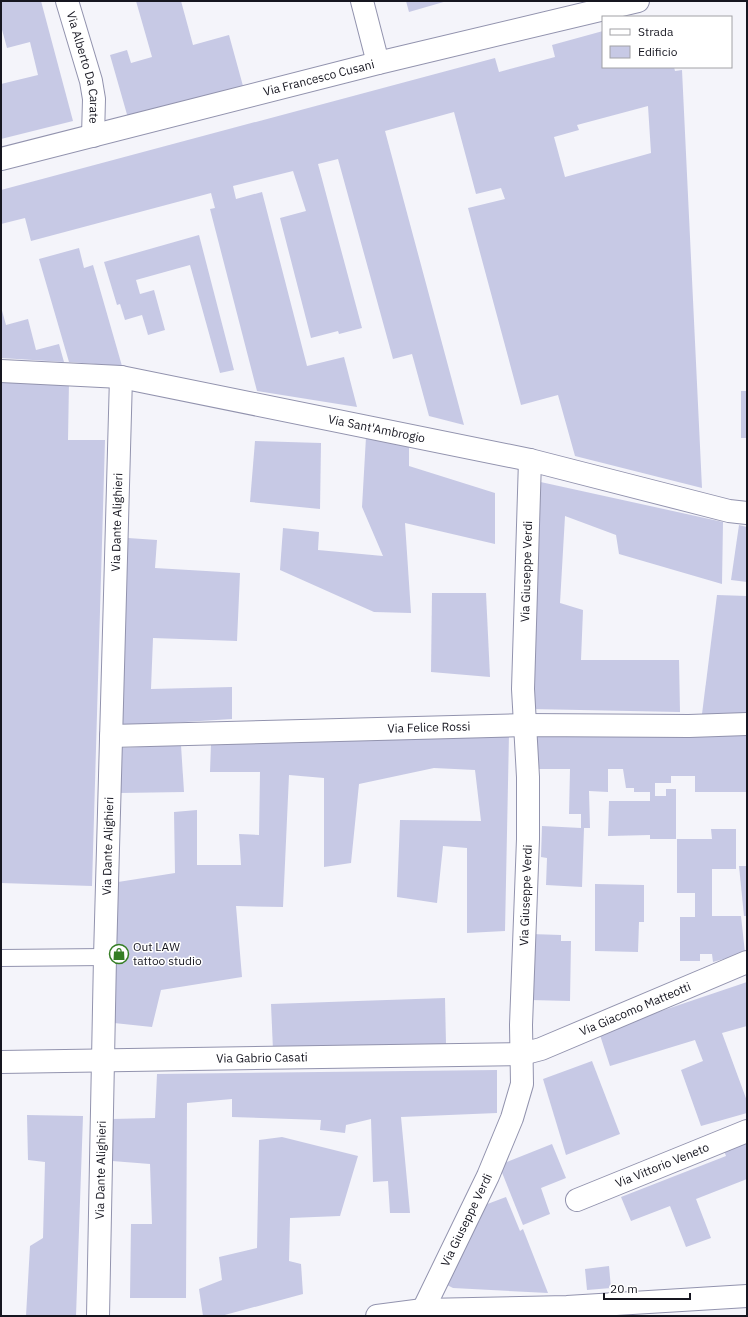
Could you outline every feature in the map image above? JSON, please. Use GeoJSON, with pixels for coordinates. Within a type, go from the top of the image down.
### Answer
{"type":"FeatureCollection","features":[{"type":"Feature","properties":{"kind":"street","name":"Via Alberto Da Carate"},"geometry":{"type":"LineString","coordinates":[[67,1],[91,81],[94,99],[93,136]]}},
{"type":"Feature","properties":{"kind":"street"},"geometry":{"type":"LineString","coordinates":[[362,1],[378,63]]}},
{"type":"Feature","properties":{"kind":"street","name":"Via Francesco Cusani"},"geometry":{"type":"LineString","coordinates":[[1,159],[378,63],[638,1]]}},
{"type":"Feature","properties":{"kind":"street","name":"Via Sant'Ambrogio"},"geometry":{"type":"LineString","coordinates":[[1,370],[121,377],[530,460],[729,511],[747,513]]}},
{"type":"Feature","properties":{"kind":"street","name":"Via Dante Alighieri"},"geometry":{"type":"LineString","coordinates":[[98,1316],[105,957],[121,377]]}},
{"type":"Feature","properties":{"kind":"street","name":"Via Giuseppe Verdi"},"geometry":{"type":"LineString","coordinates":[[423,1310],[488,1176],[512,1118],[522,1084],[521,1024],[528,839],[523,689],[530,460]]}},
{"type":"Feature","properties":{"kind":"street","name":"Via Felice Rossi"},"geometry":{"type":"LineString","coordinates":[[111,736],[525,725],[688,726],[747,724]]}},
{"type":"Feature","properties":{"kind":"street","name":"Via Giacomo Matteotti"},"geometry":{"type":"LineString","coordinates":[[522,1054],[541,1049],[747,962]]}},
{"type":"Feature","properties":{"kind":"street","name":"Via Gabrio Casati"},"geometry":{"type":"LineString","coordinates":[[1,1062],[522,1054]]}},
{"type":"Feature","properties":{"kind":"street","name":"Via Vittorio Veneto"},"geometry":{"type":"LineString","coordinates":[[577,1200],[747,1131]]}},
{"type":"Feature","properties":{"kind":"street"},"geometry":{"type":"LineString","coordinates":[[376,1316],[423,1310],[567,1307],[636,1309],[747,1296]]}},
{"type":"Feature","properties":{"kind":"lane"},"geometry":{"type":"LineString","coordinates":[[1,958],[105,957]]}},
{"type":"Feature","properties":{"kind":"building"},"geometry":{"type":"Polygon","coordinates":[[[1,1],[41,1],[73,121],[1,139],[1,84],[38,75],[30,42],[7,48],[1,26],[1,1]]]}},
{"type":"Feature","properties":{"kind":"building"},"geometry":{"type":"Polygon","coordinates":[[[136,1],[181,1],[193,45],[229,35],[243,86],[128,118],[110,55],[127,50],[131,63],[152,57],[136,1]]]}},
{"type":"Feature","properties":{"kind":"building"},"geometry":{"type":"Polygon","coordinates":[[[406,1],[447,1],[409,12],[406,1]]]}},
{"type":"Feature","properties":{"kind":"building"},"geometry":{"type":"Polygon","coordinates":[[[602,31],[602,68],[674,68],[675,71],[682,70],[702,488],[575,456],[558,395],[521,405],[468,208],[505,199],[501,188],[476,194],[454,112],[385,131],[464,425],[429,416],[412,354],[393,359],[338,159],[318,164],[362,328],[339,334],[338,331],[311,338],[280,218],[306,211],[293,171],[233,186],[236,199],[262,192],[307,366],[344,357],[357,407],[257,391],[210,209],[215,208],[211,193],[31,241],[25,218],[1,224],[1,190],[495,58],[499,72],[555,57],[552,45],[602,31]],[[648,106],[577,125],[579,130],[554,137],[565,177],[651,153],[648,106]]]}},
{"type":"Feature","properties":{"kind":"building"},"geometry":{"type":"Polygon","coordinates":[[[199,235],[234,370],[220,373],[190,265],[136,280],[140,294],[154,290],[165,330],[148,335],[142,315],[125,320],[120,304],[117,305],[104,262],[199,235]]]}},
{"type":"Feature","properties":{"kind":"building"},"geometry":{"type":"Polygon","coordinates":[[[79,248],[84,268],[93,265],[122,366],[69,362],[39,259],[79,248]]]}},
{"type":"Feature","properties":{"kind":"building"},"geometry":{"type":"Polygon","coordinates":[[[1,307],[6,325],[28,319],[36,350],[59,344],[64,362],[1,358],[1,307]]]}},
{"type":"Feature","properties":{"kind":"building"},"geometry":{"type":"Polygon","coordinates":[[[1,380],[69,382],[68,440],[105,440],[92,886],[1,883],[1,380]]]}},
{"type":"Feature","properties":{"kind":"building"},"geometry":{"type":"Polygon","coordinates":[[[741,391],[747,391],[747,438],[741,438],[741,391]]]}},
{"type":"Feature","properties":{"kind":"building"},"geometry":{"type":"Polygon","coordinates":[[[366,437],[409,441],[409,466],[495,493],[495,544],[405,523],[411,613],[374,612],[280,570],[283,528],[319,532],[318,550],[383,556],[362,507],[366,437]]]}},
{"type":"Feature","properties":{"kind":"building"},"geometry":{"type":"Polygon","coordinates":[[[255,441],[321,443],[320,509],[250,502],[255,441]]]}},
{"type":"Feature","properties":{"kind":"building"},"geometry":{"type":"Polygon","coordinates":[[[536,481],[723,522],[722,584],[619,554],[616,535],[565,516],[560,603],[583,610],[581,660],[679,660],[680,712],[530,709],[536,481]]]}},
{"type":"Feature","properties":{"kind":"building"},"geometry":{"type":"Polygon","coordinates":[[[739,525],[747,527],[747,582],[731,580],[739,525]]]}},
{"type":"Feature","properties":{"kind":"building"},"geometry":{"type":"Polygon","coordinates":[[[128,538],[157,540],[155,568],[240,573],[237,641],[153,638],[151,689],[232,687],[232,719],[122,726],[128,538]]]}},
{"type":"Feature","properties":{"kind":"building"},"geometry":{"type":"Polygon","coordinates":[[[432,593],[486,593],[490,677],[431,672],[432,593]]]}},
{"type":"Feature","properties":{"kind":"building"},"geometry":{"type":"Polygon","coordinates":[[[717,595],[747,596],[747,714],[702,714],[717,595]]]}},
{"type":"Feature","properties":{"kind":"building"},"geometry":{"type":"Polygon","coordinates":[[[509,734],[505,931],[467,933],[467,848],[443,846],[437,903],[397,897],[400,820],[481,821],[475,770],[434,768],[359,784],[351,863],[324,867],[324,778],[289,775],[283,907],[236,906],[242,977],[161,990],[152,1027],[114,1023],[118,882],[175,873],[174,812],[197,810],[197,865],[241,865],[239,834],[259,835],[260,772],[210,772],[211,744],[509,734]]]}},
{"type":"Feature","properties":{"kind":"building"},"geometry":{"type":"Polygon","coordinates":[[[747,735],[747,792],[695,792],[695,776],[671,776],[671,783],[655,783],[655,796],[666,796],[666,789],[676,789],[676,839],[650,839],[650,835],[608,836],[609,801],[650,801],[650,792],[634,792],[634,788],[626,788],[623,769],[608,769],[608,792],[589,791],[590,828],[584,828],[582,887],[546,885],[547,858],[541,857],[542,826],[581,828],[581,814],[569,814],[570,769],[535,769],[536,736],[747,735]]]}},
{"type":"Feature","properties":{"kind":"building"},"geometry":{"type":"Polygon","coordinates":[[[181,745],[184,792],[120,793],[120,748],[181,745]]]}},
{"type":"Feature","properties":{"kind":"building"},"geometry":{"type":"Polygon","coordinates":[[[711,829],[736,829],[736,869],[712,869],[712,916],[741,916],[745,953],[713,962],[712,954],[700,954],[700,961],[680,961],[680,917],[695,917],[695,893],[677,893],[677,839],[712,839],[711,829]]]}},
{"type":"Feature","properties":{"kind":"building"},"geometry":{"type":"Polygon","coordinates":[[[739,866],[747,866],[747,916],[744,916],[739,866]]]}},
{"type":"Feature","properties":{"kind":"building"},"geometry":{"type":"Polygon","coordinates":[[[595,884],[644,885],[644,922],[639,922],[638,952],[595,951],[595,884]]]}},
{"type":"Feature","properties":{"kind":"building"},"geometry":{"type":"Polygon","coordinates":[[[531,934],[561,935],[561,941],[571,941],[570,1001],[530,1000],[531,934]]]}},
{"type":"Feature","properties":{"kind":"building"},"geometry":{"type":"Polygon","coordinates":[[[747,982],[747,1026],[722,1033],[747,1101],[747,1113],[701,1126],[681,1070],[703,1061],[695,1040],[610,1066],[599,1032],[747,982]]]}},
{"type":"Feature","properties":{"kind":"building"},"geometry":{"type":"Polygon","coordinates":[[[445,998],[446,1044],[273,1050],[271,1004],[445,998]]]}},
{"type":"Feature","properties":{"kind":"building"},"geometry":{"type":"Polygon","coordinates":[[[592,1061],[620,1134],[566,1155],[543,1079],[592,1061]]]}},
{"type":"Feature","properties":{"kind":"building"},"geometry":{"type":"Polygon","coordinates":[[[497,1070],[497,1113],[401,1117],[410,1213],[390,1213],[388,1181],[373,1182],[371,1119],[346,1125],[345,1133],[320,1130],[321,1120],[232,1117],[232,1099],[187,1103],[186,1298],[130,1298],[131,1224],[152,1224],[150,1164],[112,1161],[112,1119],[155,1118],[157,1074],[497,1070]]]}},
{"type":"Feature","properties":{"kind":"building"},"geometry":{"type":"Polygon","coordinates":[[[27,1115],[83,1116],[76,1316],[26,1316],[30,1246],[43,1238],[45,1162],[28,1160],[27,1115]]]}},
{"type":"Feature","properties":{"kind":"building"},"geometry":{"type":"Polygon","coordinates":[[[747,1136],[747,1179],[696,1199],[711,1238],[686,1247],[670,1206],[631,1221],[621,1197],[726,1156],[722,1145],[747,1136]]]}},
{"type":"Feature","properties":{"kind":"building"},"geometry":{"type":"Polygon","coordinates":[[[282,1137],[358,1156],[340,1216],[290,1218],[289,1261],[301,1264],[303,1294],[221,1316],[203,1316],[199,1289],[222,1280],[219,1257],[257,1248],[259,1140],[282,1137]]]}},
{"type":"Feature","properties":{"kind":"building"},"geometry":{"type":"Polygon","coordinates":[[[552,1144],[566,1178],[541,1188],[550,1214],[523,1225],[499,1165],[552,1144]]]}},
{"type":"Feature","properties":{"kind":"building"},"geometry":{"type":"Polygon","coordinates":[[[506,1197],[520,1231],[523,1229],[548,1293],[453,1288],[447,1285],[482,1206],[506,1197]]]}},
{"type":"Feature","properties":{"kind":"building"},"geometry":{"type":"Polygon","coordinates":[[[609,1266],[611,1288],[587,1290],[585,1269],[609,1266]]]}},
{"type":"Feature","properties":{"kind":"place","name":"Out LAW tattoo studio"},"geometry":{"type":"Point","coordinates":[119,954]}}]}
